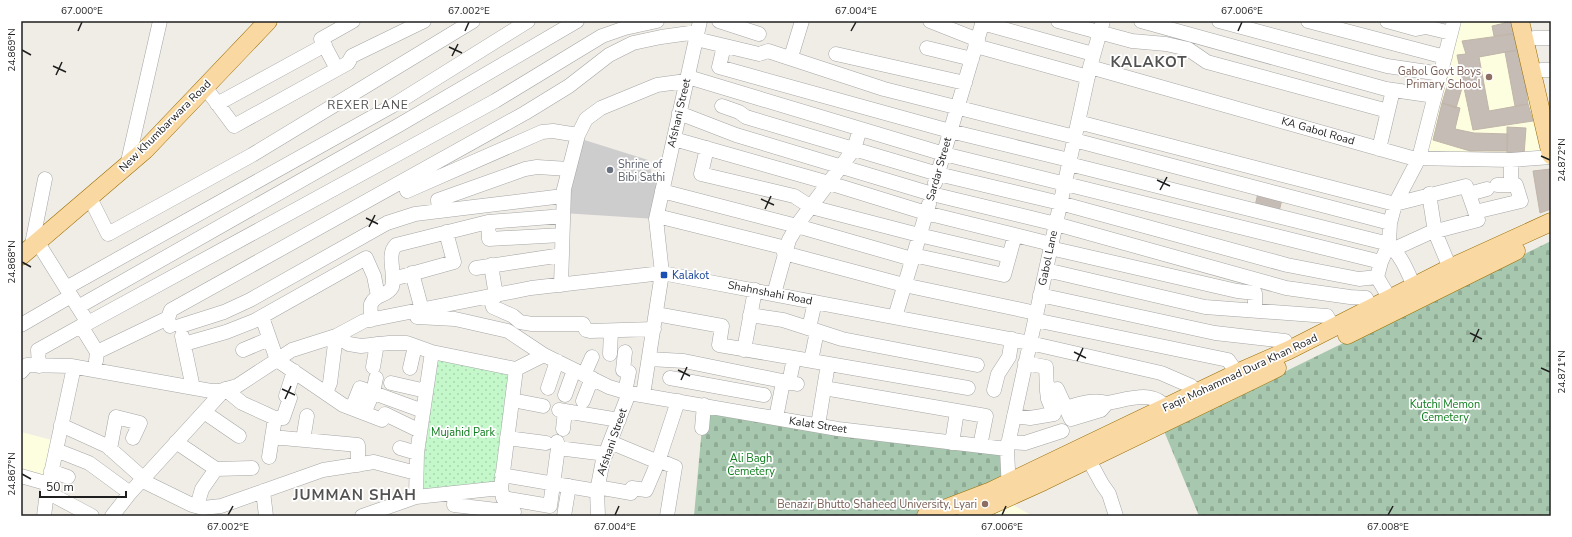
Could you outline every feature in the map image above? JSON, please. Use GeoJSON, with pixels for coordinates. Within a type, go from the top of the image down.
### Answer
{"type":"FeatureCollection","features":[{"type":"Feature","properties":{"kind":"main road","name":"New Khumbarwara Road"},"geometry":{"type":"LineString","coordinates":[[28,249],[145,150],[268,21]]}},
{"type":"Feature","properties":{"kind":"main road"},"geometry":{"type":"LineString","coordinates":[[1520,21],[1541,94],[1551,119]]}},
{"type":"Feature","properties":{"kind":"main road"},"geometry":{"type":"LineString","coordinates":[[1539,33],[1546,70],[1541,94],[1551,156]]}},
{"type":"Feature","properties":{"kind":"main road","name":"Faqir Mohammad Dura Khan Road"},"geometry":{"type":"LineString","coordinates":[[967,516],[1009,489],[1417,293],[1489,257],[1551,222]]}},
{"type":"Feature","properties":{"kind":"main road","name":"Faqir Mohammad Dura Khan Road"},"geometry":{"type":"LineString","coordinates":[[1169,413],[1196,394],[1237,373],[1289,350],[1390,299],[1417,293],[1450,268],[1489,257],[1551,234]]}},
{"type":"Feature","properties":{"kind":"main road","name":"Faqir Mohammad Dura Khan Road"},"geometry":{"type":"LineString","coordinates":[[926,516],[989,492],[1009,489]]}},
{"type":"Feature","properties":{"kind":"street"},"geometry":{"type":"LineString","coordinates":[[127,166],[160,21]]}},
{"type":"Feature","properties":{"kind":"street"},"geometry":{"type":"LineString","coordinates":[[338,69],[321,39],[353,21]]}},
{"type":"Feature","properties":{"kind":"street"},"geometry":{"type":"LineString","coordinates":[[205,87],[234,126],[338,69],[348,63],[352,56],[424,21]]}},
{"type":"Feature","properties":{"kind":"street"},"geometry":{"type":"LineString","coordinates":[[90,198],[108,234],[252,155],[473,21]]}},
{"type":"Feature","properties":{"kind":"street"},"geometry":{"type":"LineString","coordinates":[[72,297],[392,106],[528,21]]}},
{"type":"Feature","properties":{"kind":"street"},"geometry":{"type":"LineString","coordinates":[[21,325],[399,125],[577,21]]}},
{"type":"Feature","properties":{"kind":"street"},"geometry":{"type":"LineString","coordinates":[[39,366],[38,350],[495,101],[602,36],[625,28],[657,21]]}},
{"type":"Feature","properties":{"kind":"street"},"geometry":{"type":"LineString","coordinates":[[719,21],[759,34]]}},
{"type":"Feature","properties":{"kind":"street"},"geometry":{"type":"LineString","coordinates":[[930,21],[975,49]]}},
{"type":"Feature","properties":{"kind":"street"},"geometry":{"type":"LineString","coordinates":[[1058,21],[1101,27],[1132,41],[1166,44],[1188,49],[1207,62],[1388,111]]}},
{"type":"Feature","properties":{"kind":"street"},"geometry":{"type":"LineString","coordinates":[[1141,21],[1393,90],[1435,96]]}},
{"type":"Feature","properties":{"kind":"street"},"geometry":{"type":"LineString","coordinates":[[1219,21],[1366,61],[1387,66],[1441,74]]}},
{"type":"Feature","properties":{"kind":"street"},"geometry":{"type":"LineString","coordinates":[[1308,21],[1445,57]]}},
{"type":"Feature","properties":{"kind":"street"},"geometry":{"type":"LineString","coordinates":[[1387,21],[1416,29],[1426,27],[1453,27],[1419,158],[1395,204],[1390,223],[1392,247],[1407,268],[1417,293]]}},
{"type":"Feature","properties":{"kind":"street"},"geometry":{"type":"LineString","coordinates":[[791,58],[798,22]]}},
{"type":"Feature","properties":{"kind":"street"},"geometry":{"type":"LineString","coordinates":[[983,22],[1090,66]]}},
{"type":"Feature","properties":{"kind":"street","name":"Sardar Street"},"geometry":{"type":"LineString","coordinates":[[895,317],[983,22]]}},
{"type":"Feature","properties":{"kind":"street","name":"Gabol Lane"},"geometry":{"type":"LineString","coordinates":[[1009,489],[1008,445],[1090,66],[1101,27]]}},
{"type":"Feature","properties":{"kind":"street"},"geometry":{"type":"LineString","coordinates":[[1233,69],[1240,27]]}},
{"type":"Feature","properties":{"kind":"street"},"geometry":{"type":"LineString","coordinates":[[563,196],[415,214],[387,223],[250,300],[224,312],[180,326],[170,327],[168,318],[171,310],[525,113],[569,86],[609,55],[632,43],[661,36],[698,31],[724,46],[759,54],[768,51],[884,89],[958,107],[1390,223]]}},
{"type":"Feature","properties":{"kind":"street","name":"Afshani Street"},"geometry":{"type":"LineString","coordinates":[[643,395],[662,273],[657,216],[698,31]]}},
{"type":"Feature","properties":{"kind":"street"},"geometry":{"type":"LineString","coordinates":[[217,104],[325,45]]}},
{"type":"Feature","properties":{"kind":"street"},"geometry":{"type":"LineString","coordinates":[[724,46],[719,67],[950,131],[1392,247],[1435,232],[1478,220],[1466,186],[1429,194],[1395,204],[1078,122]]}},
{"type":"Feature","properties":{"kind":"street"},"geometry":{"type":"LineString","coordinates":[[927,48],[975,49],[1090,66]]}},
{"type":"Feature","properties":{"kind":"street"},"geometry":{"type":"LineString","coordinates":[[836,54],[965,83]]}},
{"type":"Feature","properties":{"kind":"street"},"geometry":{"type":"LineString","coordinates":[[1360,81],[1366,61]]}},
{"type":"Feature","properties":{"kind":"street","name":"KA Gabol Road"},"geometry":{"type":"LineString","coordinates":[[1090,66],[1412,158],[1511,160],[1551,156]]}},
{"type":"Feature","properties":{"kind":"street"},"geometry":{"type":"LineString","coordinates":[[561,285],[563,196],[578,135],[586,119],[601,108],[657,85],[687,79],[944,154],[1065,182],[1381,262]]}},
{"type":"Feature","properties":{"kind":"street"},"geometry":{"type":"LineString","coordinates":[[1379,149],[1393,90]]}},
{"type":"Feature","properties":{"kind":"street"},"geometry":{"type":"LineString","coordinates":[[722,106],[739,112],[746,117],[938,174],[1060,203],[1287,265],[1359,279],[1377,277]]}},
{"type":"Feature","properties":{"kind":"street"},"geometry":{"type":"LineString","coordinates":[[679,113],[736,135],[932,194],[1056,224],[1286,288],[1344,297],[1366,298],[1372,308]]}},
{"type":"Feature","properties":{"kind":"street"},"geometry":{"type":"LineString","coordinates":[[774,294],[785,250],[798,226],[854,149],[860,129]]}},
{"type":"Feature","properties":{"kind":"street"},"geometry":{"type":"LineString","coordinates":[[407,191],[542,132],[553,131],[578,135]]}},
{"type":"Feature","properties":{"kind":"street"},"geometry":{"type":"LineString","coordinates":[[674,139],[829,183],[926,213],[1015,235],[1051,246],[1237,291],[1255,293],[1255,310]]}},
{"type":"Feature","properties":{"kind":"street"},"geometry":{"type":"LineString","coordinates":[[707,148],[701,174],[794,196],[811,207],[919,235],[1009,256]]}},
{"type":"Feature","properties":{"kind":"street"},"geometry":{"type":"LineString","coordinates":[[1498,187],[1511,160]]}},
{"type":"Feature","properties":{"kind":"street"},"geometry":{"type":"LineString","coordinates":[[439,211],[438,200],[525,169],[537,167],[569,169]]}},
{"type":"Feature","properties":{"kind":"street"},"geometry":{"type":"LineString","coordinates":[[768,190],[774,168]]}},
{"type":"Feature","properties":{"kind":"street"},"geometry":{"type":"LineString","coordinates":[[45,179],[28,249],[72,297],[97,352],[95,371]]}},
{"type":"Feature","properties":{"kind":"street"},"geometry":{"type":"LineString","coordinates":[[1469,194],[1498,187],[1516,185],[1521,201],[1475,212]]}},
{"type":"Feature","properties":{"kind":"street"},"geometry":{"type":"LineString","coordinates":[[662,191],[913,257],[1004,275],[1015,235]]}},
{"type":"Feature","properties":{"kind":"street"},"geometry":{"type":"LineString","coordinates":[[1429,194],[1435,232],[1450,268]]}},
{"type":"Feature","properties":{"kind":"street"},"geometry":{"type":"LineString","coordinates":[[371,320],[371,305],[378,296],[390,290],[393,279],[392,251],[396,244],[488,222],[563,216]]}},
{"type":"Feature","properties":{"kind":"street"},"geometry":{"type":"LineString","coordinates":[[657,216],[785,250],[904,285],[1035,317],[1228,360],[1237,373]]}},
{"type":"Feature","properties":{"kind":"street"},"geometry":{"type":"LineString","coordinates":[[488,222],[489,239],[562,235]]}},
{"type":"Feature","properties":{"kind":"street"},"geometry":{"type":"LineString","coordinates":[[393,279],[454,262],[446,232]]}},
{"type":"Feature","properties":{"kind":"street"},"geometry":{"type":"LineString","coordinates":[[1390,299],[1377,277],[1381,262],[1392,247]]}},
{"type":"Feature","properties":{"kind":"street"},"geometry":{"type":"LineString","coordinates":[[476,268],[562,255]]}},
{"type":"Feature","properties":{"kind":"street"},"geometry":{"type":"LineString","coordinates":[[184,344],[226,332],[262,317],[366,258],[374,276],[378,296]]}},
{"type":"Feature","properties":{"kind":"street"},"geometry":{"type":"LineString","coordinates":[[491,265],[493,307],[513,316],[520,322],[532,324],[583,324],[586,330],[590,331],[654,329]]}},
{"type":"Feature","properties":{"kind":"street"},"geometry":{"type":"LineString","coordinates":[[1046,270],[1205,307],[1327,316],[1333,328]]}},
{"type":"Feature","properties":{"kind":"street"},"geometry":{"type":"LineString","coordinates":[[412,273],[422,310]]}},
{"type":"Feature","properties":{"kind":"street","name":"Shahnshahi Road"},"geometry":{"type":"LineString","coordinates":[[391,316],[493,297],[531,288],[662,273],[1030,343],[1162,373],[1191,386],[1196,394]]}},
{"type":"Feature","properties":{"kind":"street"},"geometry":{"type":"LineString","coordinates":[[748,374],[750,315],[755,290]]}},
{"type":"Feature","properties":{"kind":"street"},"geometry":{"type":"LineString","coordinates":[[1040,295],[1215,333],[1285,341],[1289,350]]}},
{"type":"Feature","properties":{"kind":"street"},"geometry":{"type":"LineString","coordinates":[[812,361],[815,302]]}},
{"type":"Feature","properties":{"kind":"street"},"geometry":{"type":"LineString","coordinates":[[656,314],[722,326],[719,346],[968,388]]}},
{"type":"Feature","properties":{"kind":"street"},"geometry":{"type":"LineString","coordinates":[[750,315],[783,320],[842,339],[977,366]]}},
{"type":"Feature","properties":{"kind":"street"},"geometry":{"type":"LineString","coordinates":[[21,372],[27,365],[74,367],[210,391],[225,389],[237,386],[292,350],[336,336],[364,321],[391,316]]}},
{"type":"Feature","properties":{"kind":"street","name":"Kalat Street"},"geometry":{"type":"LineString","coordinates":[[391,316],[455,319],[508,331],[544,355],[609,387],[643,395],[776,418],[818,425],[980,446],[1024,443],[1062,431]]}},
{"type":"Feature","properties":{"kind":"street"},"geometry":{"type":"LineString","coordinates":[[262,317],[277,360],[343,405],[382,420],[385,414],[420,431]]}},
{"type":"Feature","properties":{"kind":"street"},"geometry":{"type":"LineString","coordinates":[[97,352],[168,318]]}},
{"type":"Feature","properties":{"kind":"street"},"geometry":{"type":"LineString","coordinates":[[180,326],[193,388]]}},
{"type":"Feature","properties":{"kind":"street"},"geometry":{"type":"LineString","coordinates":[[610,354],[612,331]]}},
{"type":"Feature","properties":{"kind":"street"},"geometry":{"type":"LineString","coordinates":[[336,336],[349,344],[361,346],[407,343],[432,352],[516,369],[544,355]]}},
{"type":"Feature","properties":{"kind":"street"},"geometry":{"type":"LineString","coordinates":[[326,393],[330,383],[336,336]]}},
{"type":"Feature","properties":{"kind":"street"},"geometry":{"type":"LineString","coordinates":[[243,350],[269,339]]}},
{"type":"Feature","properties":{"kind":"street"},"geometry":{"type":"LineString","coordinates":[[994,390],[998,374],[1009,358],[1012,339]]}},
{"type":"Feature","properties":{"kind":"street"},"geometry":{"type":"LineString","coordinates":[[373,393],[377,344]]}},
{"type":"Feature","properties":{"kind":"street"},"geometry":{"type":"LineString","coordinates":[[410,368],[415,346]]}},
{"type":"Feature","properties":{"kind":"street"},"geometry":{"type":"LineString","coordinates":[[416,497],[417,453],[432,352]]}},
{"type":"Feature","properties":{"kind":"street","name":"Afshani Street"},"geometry":{"type":"LineString","coordinates":[[598,516],[597,489],[608,448],[619,420],[627,392],[629,372],[623,370],[625,352]]}},
{"type":"Feature","properties":{"kind":"street"},"geometry":{"type":"LineString","coordinates":[[565,395],[583,374],[592,357]]}},
{"type":"Feature","properties":{"kind":"street"},"geometry":{"type":"LineString","coordinates":[[776,418],[790,383],[794,358]]}},
{"type":"Feature","properties":{"kind":"street"},"geometry":{"type":"LineString","coordinates":[[649,359],[698,364],[790,383]]}},
{"type":"Feature","properties":{"kind":"street"},"geometry":{"type":"LineString","coordinates":[[548,388],[557,361]]}},
{"type":"Feature","properties":{"kind":"street"},"geometry":{"type":"LineString","coordinates":[[1014,416],[1030,418],[1054,414],[1048,399],[1046,367],[1025,363]]}},
{"type":"Feature","properties":{"kind":"street"},"geometry":{"type":"LineString","coordinates":[[694,382],[698,364]]}},
{"type":"Feature","properties":{"kind":"street"},"geometry":{"type":"LineString","coordinates":[[818,425],[828,364]]}},
{"type":"Feature","properties":{"kind":"street"},"geometry":{"type":"LineString","coordinates":[[44,516],[49,482],[74,367]]}},
{"type":"Feature","properties":{"kind":"street"},"geometry":{"type":"LineString","coordinates":[[514,509],[503,498],[501,481],[516,369]]}},
{"type":"Feature","properties":{"kind":"street"},"geometry":{"type":"LineString","coordinates":[[225,389],[242,403],[275,418],[283,418],[290,398],[286,396],[294,371]]}},
{"type":"Feature","properties":{"kind":"street"},"geometry":{"type":"LineString","coordinates":[[583,374],[583,401]]}},
{"type":"Feature","properties":{"kind":"street"},"geometry":{"type":"LineString","coordinates":[[670,378],[764,394]]}},
{"type":"Feature","properties":{"kind":"street"},"geometry":{"type":"LineString","coordinates":[[391,383],[426,391]]}},
{"type":"Feature","properties":{"kind":"street"},"geometry":{"type":"LineString","coordinates":[[358,411],[360,388],[423,411]]}},
{"type":"Feature","properties":{"kind":"street"},"geometry":{"type":"LineString","coordinates":[[824,388],[986,416],[980,446]]}},
{"type":"Feature","properties":{"kind":"street"},"geometry":{"type":"LineString","coordinates":[[112,516],[130,492],[225,389]]}},
{"type":"Feature","properties":{"kind":"street"},"geometry":{"type":"LineString","coordinates":[[1047,391],[1056,389],[1071,419],[1101,410],[1106,403],[1152,396],[1162,402],[1169,413]]}},
{"type":"Feature","properties":{"kind":"street"},"geometry":{"type":"LineString","coordinates":[[512,400],[543,406]]}},
{"type":"Feature","properties":{"kind":"street"},"geometry":{"type":"LineString","coordinates":[[362,516],[416,497],[455,492],[501,481],[552,484],[631,493],[632,488],[646,490],[658,461],[678,401]]}},
{"type":"Feature","properties":{"kind":"street"},"geometry":{"type":"LineString","coordinates":[[702,428],[704,405]]}},
{"type":"Feature","properties":{"kind":"street"},"geometry":{"type":"LineString","coordinates":[[563,429],[562,410],[619,420]]}},
{"type":"Feature","properties":{"kind":"street"},"geometry":{"type":"LineString","coordinates":[[952,443],[957,411]]}},
{"type":"Feature","properties":{"kind":"street"},"geometry":{"type":"LineString","coordinates":[[204,412],[239,436]]}},
{"type":"Feature","properties":{"kind":"street"},"geometry":{"type":"LineString","coordinates":[[110,449],[116,416],[140,422],[134,438]]}},
{"type":"Feature","properties":{"kind":"street"},"geometry":{"type":"LineString","coordinates":[[303,440],[307,416]]}},
{"type":"Feature","properties":{"kind":"street"},"geometry":{"type":"LineString","coordinates":[[269,457],[275,418]]}},
{"type":"Feature","properties":{"kind":"street"},"geometry":{"type":"LineString","coordinates":[[61,425],[110,449],[142,479],[203,508],[220,506],[317,471],[374,462],[416,473]]}},
{"type":"Feature","properties":{"kind":"street"},"geometry":{"type":"LineString","coordinates":[[272,437],[358,445],[358,465]]}},
{"type":"Feature","properties":{"kind":"street"},"geometry":{"type":"LineString","coordinates":[[506,438],[554,444],[608,448],[675,467],[667,516]]}},
{"type":"Feature","properties":{"kind":"street"},"geometry":{"type":"LineString","coordinates":[[176,442],[216,468],[252,468]]}},
{"type":"Feature","properties":{"kind":"street"},"geometry":{"type":"LineString","coordinates":[[455,492],[454,505],[514,509],[550,506],[554,444]]}},
{"type":"Feature","properties":{"kind":"street"},"geometry":{"type":"LineString","coordinates":[[400,448],[417,453]]}},
{"type":"Feature","properties":{"kind":"street"},"geometry":{"type":"LineString","coordinates":[[56,450],[89,463],[130,492]]}},
{"type":"Feature","properties":{"kind":"street"},"geometry":{"type":"LineString","coordinates":[[1085,453],[1109,494],[1116,516]]}},
{"type":"Feature","properties":{"kind":"street"},"geometry":{"type":"LineString","coordinates":[[197,506],[202,489],[216,468]]}},
{"type":"Feature","properties":{"kind":"street"},"geometry":{"type":"LineString","coordinates":[[21,476],[49,482],[92,516]]}},
{"type":"Feature","properties":{"kind":"street"},"geometry":{"type":"LineString","coordinates":[[49,482],[68,477]]}},
{"type":"Feature","properties":{"kind":"street"},"geometry":{"type":"LineString","coordinates":[[564,516],[569,486]]}},
{"type":"Feature","properties":{"kind":"street"},"geometry":{"type":"LineString","coordinates":[[263,491],[266,516]]}},
{"type":"Feature","properties":{"kind":"shaded area","name":"Gabol Govt Boys Primary School"},"geometry":{"type":"Polygon","coordinates":[[[1454,21],[1525,21],[1551,161],[1419,158],[1454,21]]]}},
{"type":"Feature","properties":{"kind":"shaded area","name":"Shrine of Bibi Sathi"},"geometry":{"type":"Polygon","coordinates":[[[578,138],[648,160],[653,180],[664,182],[656,219],[563,213],[578,138]]]}},
{"type":"Feature","properties":{"kind":"shaded area"},"geometry":{"type":"Polygon","coordinates":[[[21,432],[56,441],[47,482],[21,473],[21,432]]]}},
{"type":"Feature","properties":{"kind":"shaded area","name":"Benazir Bhutto Shaheed University, Lyari"},"geometry":{"type":"Polygon","coordinates":[[[989,492],[1033,516],[931,516],[989,492]]]}},
{"type":"Feature","properties":{"kind":"green space","name":"Kutchi Memon Cemetery"},"geometry":{"type":"Polygon","coordinates":[[[1551,241],[1551,516],[1199,516],[1164,431],[1551,241]]]}},
{"type":"Feature","properties":{"kind":"green space","name":"Mujahid Park"},"geometry":{"type":"Polygon","coordinates":[[[432,352],[516,369],[501,488],[416,497],[432,352]]]}},
{"type":"Feature","properties":{"kind":"green space","name":"Ali Bagh Cemetery"},"geometry":{"type":"Polygon","coordinates":[[[704,405],[1007,449],[999,488],[931,516],[694,516],[704,405]]]}},
{"type":"Feature","properties":{"kind":"building"},"geometry":{"type":"Polygon","coordinates":[[[1505,21],[1516,21],[1518,33],[1494,36],[1492,26],[1505,23],[1505,21]]]}},
{"type":"Feature","properties":{"kind":"building"},"geometry":{"type":"Polygon","coordinates":[[[1514,34],[1517,50],[1479,57],[1489,111],[1528,104],[1533,121],[1473,130],[1457,55],[1466,54],[1462,41],[1514,34]]]}},
{"type":"Feature","properties":{"kind":"building"},"geometry":{"type":"Polygon","coordinates":[[[1521,50],[1528,104],[1515,106],[1505,52],[1521,50]]]}},
{"type":"Feature","properties":{"kind":"building"},"geometry":{"type":"Polygon","coordinates":[[[1448,83],[1462,88],[1456,108],[1442,103],[1448,83]]]}},
{"type":"Feature","properties":{"kind":"building"},"geometry":{"type":"Polygon","coordinates":[[[1442,103],[1460,108],[1455,129],[1474,133],[1508,134],[1507,151],[1470,151],[1433,140],[1442,103]]]}},
{"type":"Feature","properties":{"kind":"building"},"geometry":{"type":"Polygon","coordinates":[[[1507,127],[1526,128],[1524,155],[1507,155],[1507,127]]]}},
{"type":"Feature","properties":{"kind":"building"},"geometry":{"type":"Polygon","coordinates":[[[1551,169],[1551,209],[1540,213],[1533,171],[1551,169]]]}},
{"type":"Feature","properties":{"kind":"building"},"geometry":{"type":"Polygon","coordinates":[[[1259,189],[1283,195],[1278,216],[1254,210],[1259,189]]]}},
{"type":"Feature","properties":{"kind":"place","name":"Gabol Govt Boys Primary School"},"geometry":{"type":"Point","coordinates":[1489,77]}},
{"type":"Feature","properties":{"kind":"place","name":"Shrine of Bibi Sathi"},"geometry":{"type":"Point","coordinates":[610,170]}},
{"type":"Feature","properties":{"kind":"place","name":"Kalakot"},"geometry":{"type":"Point","coordinates":[664,275]}},
{"type":"Feature","properties":{"kind":"place","name":"Benazir Bhutto Shaheed University, Lyari"},"geometry":{"type":"Point","coordinates":[985,504]}},
{"type":"Feature","properties":{"kind":"district","name":"KALAKOT"},"geometry":{"type":"Point","coordinates":[1149,62]}},
{"type":"Feature","properties":{"kind":"district","name":"REXER LANE"},"geometry":{"type":"Point","coordinates":[368,105]}},
{"type":"Feature","properties":{"kind":"district","name":"JUMMAN SHAH"},"geometry":{"type":"Point","coordinates":[355,495]}}]}
